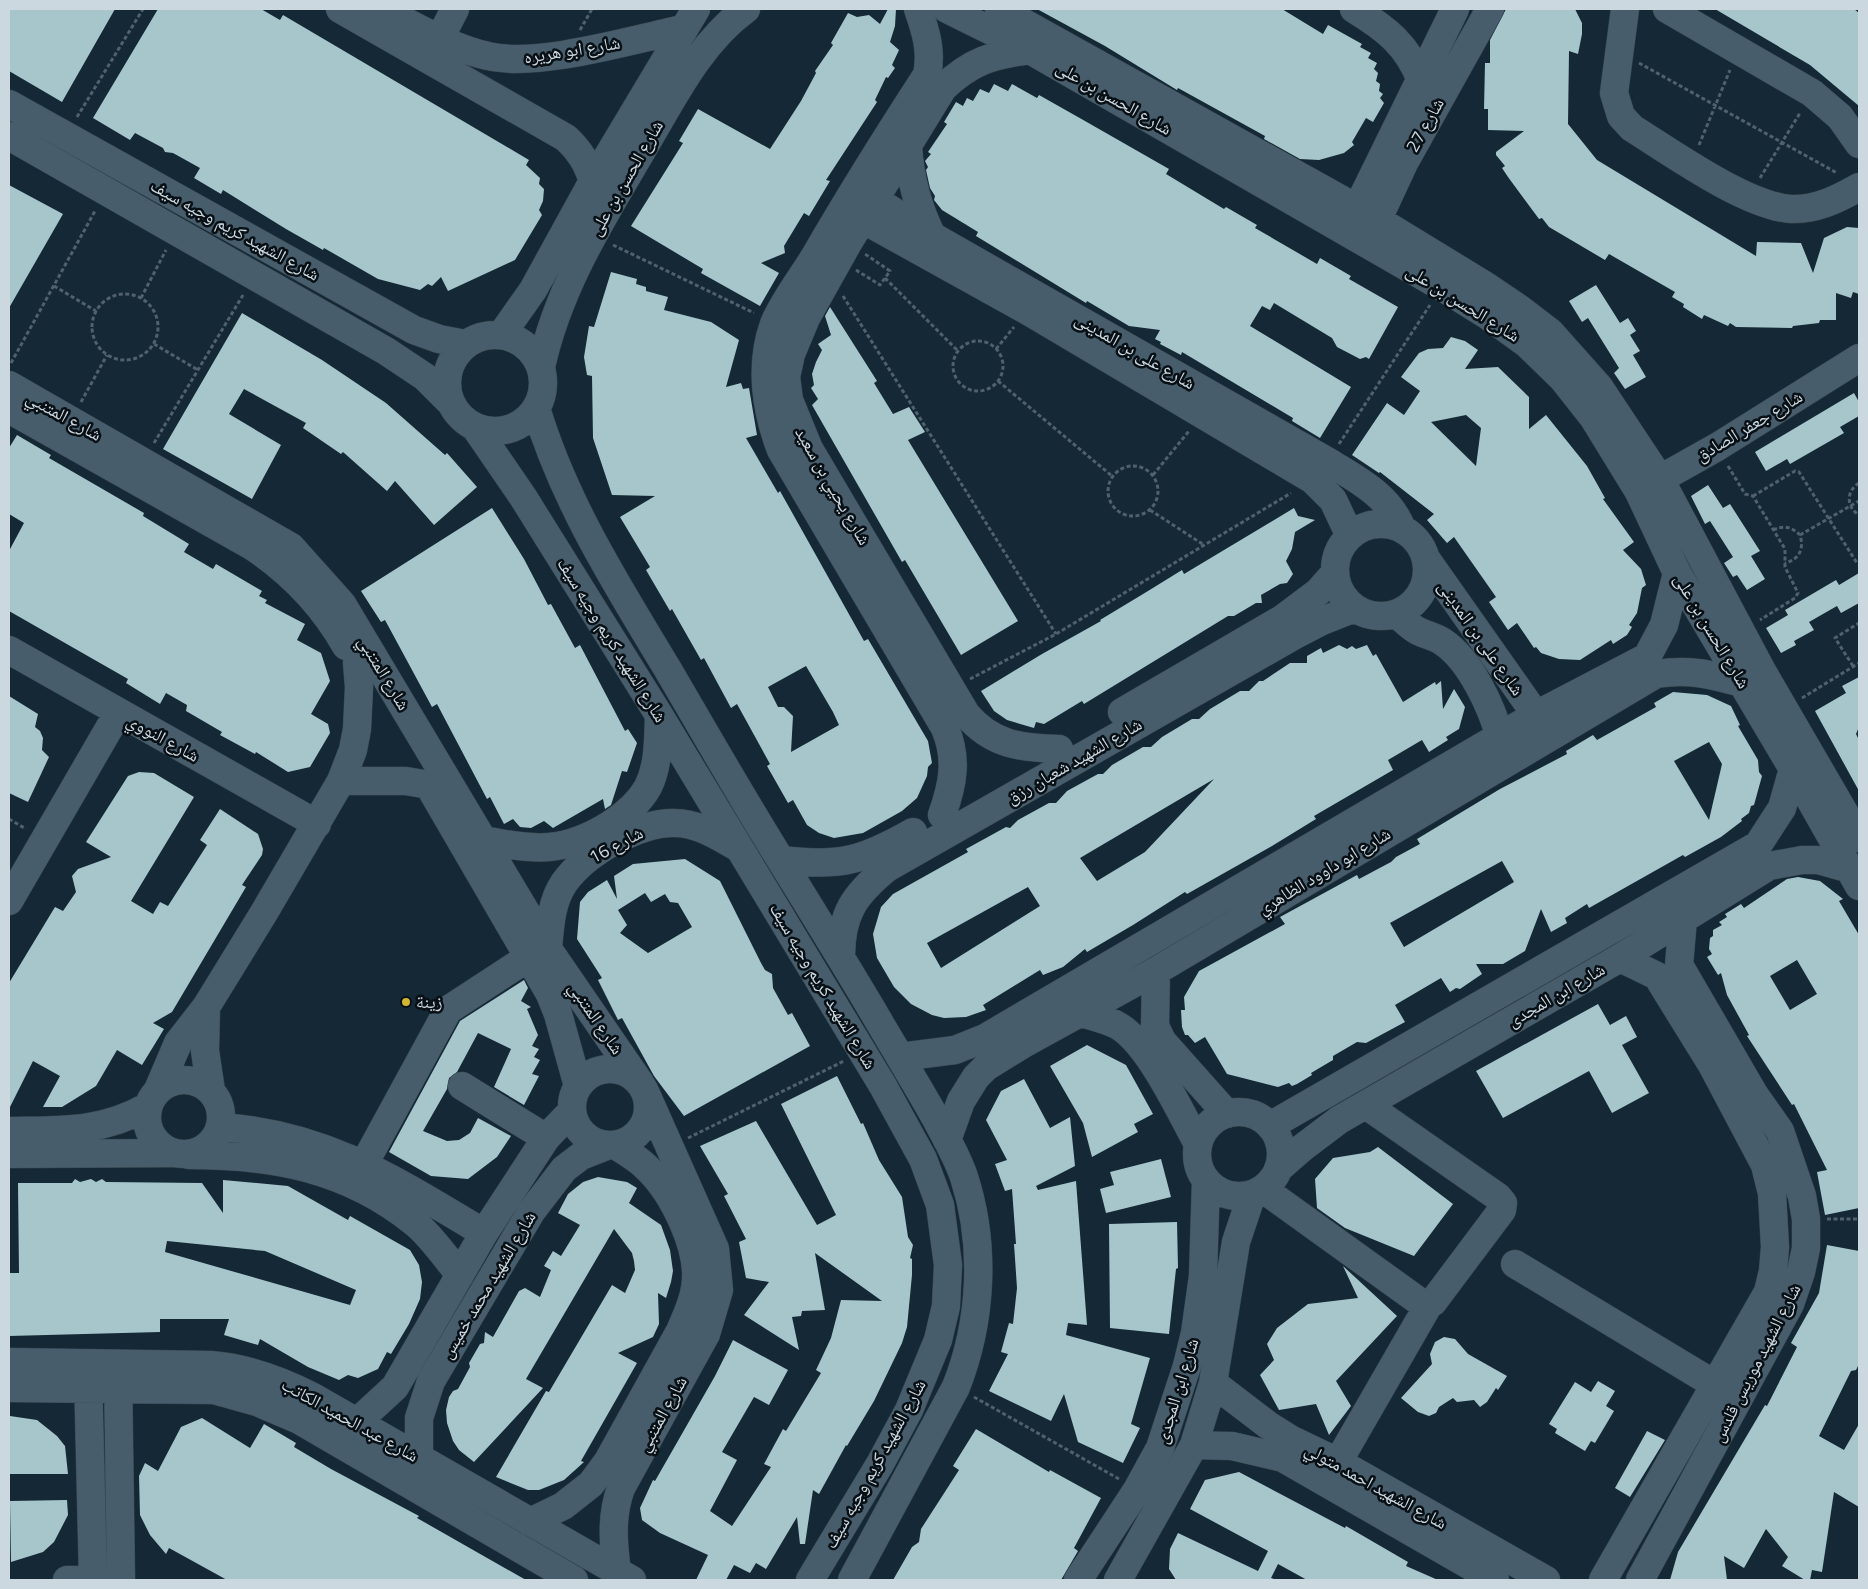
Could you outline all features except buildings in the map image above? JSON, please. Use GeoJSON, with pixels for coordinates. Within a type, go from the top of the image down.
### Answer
{"type":"FeatureCollection","features":[{"type":"Feature","properties":{"kind":"street"},"geometry":{"type":"LineString","coordinates":[[340,9],[566,138],[578,149],[587,163],[593,181]]}},
{"type":"Feature","properties":{"kind":"street","name":"شارع ابو هريره"},"geometry":{"type":"LineString","coordinates":[[381,9],[465,49],[490,57],[520,59],[566,54],[689,19]]}},
{"type":"Feature","properties":{"kind":"street"},"geometry":{"type":"LineString","coordinates":[[440,38],[455,9]]}},
{"type":"Feature","properties":{"kind":"street","name":"شارع الحسن بن على"},"geometry":{"type":"LineString","coordinates":[[541,367],[557,312],[592,234],[689,70],[723,28],[746,9]]}},
{"type":"Feature","properties":{"kind":"street","name":"شارع يحيي بن سعيد"},"geometry":{"type":"LineString","coordinates":[[918,9],[929,42],[930,58],[927,75],[859,203],[839,259],[806,318],[791,354],[786,378],[789,400],[809,449],[952,689],[978,728],[992,738],[1031,748],[1059,748]]}},
{"type":"Feature","properties":{"kind":"street","name":"شارع الحسن بن على"},"geometry":{"type":"LineString","coordinates":[[947,9],[1030,50],[1520,309],[1550,332],[1599,387],[1649,485],[1741,633],[1859,838]]}},
{"type":"Feature","properties":{"kind":"street","name":"شارع الحسن بن على"},"geometry":{"type":"LineString","coordinates":[[999,9],[1362,226],[1442,287],[1487,315],[1527,344],[1563,379],[1649,485],[1677,573],[1793,769],[1853,877]]}},
{"type":"Feature","properties":{"kind":"street"},"geometry":{"type":"LineString","coordinates":[[1354,9],[1389,31],[1400,41],[1416,67],[1421,81]]}},
{"type":"Feature","properties":{"kind":"street","name":"شارع 27"},"geometry":{"type":"LineString","coordinates":[[1362,226],[1395,157],[1421,81],[1456,9]]}},
{"type":"Feature","properties":{"kind":"street","name":"شارع 27"},"geometry":{"type":"LineString","coordinates":[[1395,157],[1490,9]]}},
{"type":"Feature","properties":{"kind":"street"},"geometry":{"type":"LineString","coordinates":[[1625,9],[1614,93],[1621,116],[1632,128],[1748,197],[1770,206],[1792,209],[1815,207],[1837,200],[1851,181]]}},
{"type":"Feature","properties":{"kind":"street"},"geometry":{"type":"LineString","coordinates":[[1667,9],[1812,93],[1840,117],[1859,144]]}},
{"type":"Feature","properties":{"kind":"street","name":"شارع الحسن بن على"},"geometry":{"type":"LineString","coordinates":[[502,334],[533,290],[593,181],[689,19]]}},
{"type":"Feature","properties":{"kind":"street","name":"شارع يحيي بن سعيد"},"geometry":{"type":"LineString","coordinates":[[942,815],[950,792],[954,759],[951,743],[945,728],[796,479],[773,430],[766,378],[768,351],[774,324],[859,203],[908,146],[943,88],[961,70],[983,59],[1030,50]]}},
{"type":"Feature","properties":{"kind":"street","name":"شارع الشهيد كريم وجيه سيف"},"geometry":{"type":"LineString","coordinates":[[9,104],[414,330],[439,339],[465,344]]}},
{"type":"Feature","properties":{"kind":"street","name":"شارع الشهيد كريم وجيه سيف"},"geometry":{"type":"LineString","coordinates":[[9,136],[386,352],[425,377],[450,402]]}},
{"type":"Feature","properties":{"kind":"street"},"geometry":{"type":"LineString","coordinates":[[908,146],[909,170],[914,193],[932,236]]}},
{"type":"Feature","properties":{"kind":"street","name":"شارع على بن المدينى"},"geometry":{"type":"LineString","coordinates":[[859,203],[932,236],[1320,470],[1350,536]]}},
{"type":"Feature","properties":{"kind":"street","name":"شارع على بن المدينى"},"geometry":{"type":"LineString","coordinates":[[859,203],[1028,311],[1204,414],[1382,498],[1394,512],[1402,529]]}},
{"type":"Feature","properties":{"kind":"street"},"geometry":{"type":"LineString","coordinates":[[502,334],[519,340],[532,352],[541,367],[544,381],[542,395],[536,408],[524,421],[509,429],[492,431],[475,427],[456,413],[450,402],[446,386],[447,370],[454,356],[465,344],[476,337],[502,334]]}},
{"type":"Feature","properties":{"kind":"street","name":"شارع جعفر الصادق"},"geometry":{"type":"LineString","coordinates":[[1649,485],[1717,447],[1859,358]]}},
{"type":"Feature","properties":{"kind":"street","name":"شارع المتنبي"},"geometry":{"type":"LineString","coordinates":[[9,385],[290,547],[324,581],[342,604],[484,840],[538,953],[558,1014],[575,1099]]}},
{"type":"Feature","properties":{"kind":"street","name":"شارع الشهيد كريم وجيه سيف"},"geometry":{"type":"LineString","coordinates":[[536,408],[562,479],[609,572],[781,860],[841,956],[947,1140],[963,1175],[977,1242],[978,1282],[976,1313],[968,1355],[956,1386],[852,1580]]}},
{"type":"Feature","properties":{"kind":"street","name":"شارع المتنبي"},"geometry":{"type":"LineString","coordinates":[[9,409],[252,546],[273,560],[322,609],[335,626],[429,785],[538,953],[643,1088],[672,1147],[715,1249],[719,1290],[706,1334],[621,1488],[614,1513],[614,1549],[625,1576]]}},
{"type":"Feature","properties":{"kind":"street","name":"شارع الشهيد كريم وجيه سيف"},"geometry":{"type":"LineString","coordinates":[[475,427],[523,497],[659,716],[863,1052],[923,1159],[940,1205],[948,1265],[946,1306],[938,1340],[909,1410],[880,1464],[810,1580]]}},
{"type":"Feature","properties":{"kind":"street"},"geometry":{"type":"LineString","coordinates":[[1375,524],[1389,524],[1402,529],[1414,536],[1422,547],[1427,560],[1428,571],[1422,593],[1416,602],[1397,614],[1376,616],[1355,608],[1344,599],[1338,587],[1335,573],[1336,560],[1341,547],[1350,536],[1362,528],[1375,524]]}},
{"type":"Feature","properties":{"kind":"street","name":"شارع على بن المدينى"},"geometry":{"type":"LineString","coordinates":[[1427,560],[1536,715]]}},
{"type":"Feature","properties":{"kind":"street","name":"شارع الشهيد شعبان رزق"},"geometry":{"type":"LineString","coordinates":[[841,956],[841,934],[846,916],[855,899],[868,884],[887,868],[1003,791],[1059,748],[1282,619],[1318,592],[1335,573]]}},
{"type":"Feature","properties":{"kind":"street"},"geometry":{"type":"LineString","coordinates":[[1651,666],[1677,573]]}},
{"type":"Feature","properties":{"kind":"street","name":"شارع الشهيد شعبان رزق"},"geometry":{"type":"LineString","coordinates":[[781,860],[814,864],[855,860],[888,846],[942,815],[1003,791],[1322,621],[1355,608]]}},
{"type":"Feature","properties":{"kind":"street","name":"شارع على بن المدينى"},"geometry":{"type":"LineString","coordinates":[[1397,614],[1417,631],[1442,642],[1456,652],[1470,671],[1495,720],[1500,738]]}},
{"type":"Feature","properties":{"kind":"street","name":"شارع النووي"},"geometry":{"type":"LineString","coordinates":[[9,650],[317,824]]}},
{"type":"Feature","properties":{"kind":"street"},"geometry":{"type":"LineString","coordinates":[[9,1131],[87,1129],[119,1122],[152,1099],[170,1082],[185,1080],[199,1083],[211,1091],[218,1102],[221,1115],[220,1127],[214,1140],[203,1150],[181,1154],[160,1147],[150,1135],[146,1122],[152,1099],[178,1043],[206,1007],[341,781],[357,729],[359,687],[356,664]]}},
{"type":"Feature","properties":{"kind":"street","name":"شارع ابو داوود الظاهري"},"geometry":{"type":"LineString","coordinates":[[947,1140],[961,1101],[976,1077],[986,1067],[1078,1012],[1156,971],[1651,666]]}},
{"type":"Feature","properties":{"kind":"street","name":"شارع ابو داوود الظاهري"},"geometry":{"type":"LineString","coordinates":[[900,1058],[955,1050],[985,1038],[1500,738],[1536,715],[1651,666],[1710,674],[1742,683]]}},
{"type":"Feature","properties":{"kind":"street"},"geometry":{"type":"LineString","coordinates":[[9,902],[118,713]]}},
{"type":"Feature","properties":{"kind":"street","name":"شارع 16"},"geometry":{"type":"LineString","coordinates":[[484,840],[512,846],[550,848],[571,844],[595,834],[620,818],[638,803],[649,785],[656,764],[659,716]]}},
{"type":"Feature","properties":{"kind":"street","name":"شارع ابن المجدى"},"geometry":{"type":"LineString","coordinates":[[1119,1580],[1194,1445],[1213,1383],[1236,1242],[1264,1184],[1320,1133],[1683,920],[1764,856],[1782,808],[1793,769]]}},
{"type":"Feature","properties":{"kind":"street"},"geometry":{"type":"LineString","coordinates":[[341,781],[397,781],[429,785]]}},
{"type":"Feature","properties":{"kind":"street","name":"شارع 16"},"geometry":{"type":"LineString","coordinates":[[538,953],[554,904],[564,883],[580,864],[601,849],[632,833],[656,825],[676,823],[696,826],[739,848]]}},
{"type":"Feature","properties":{"kind":"street","name":"شارع ابن المجدى"},"geometry":{"type":"LineString","coordinates":[[1270,1126],[1764,856],[1818,860],[1853,877]]}},
{"type":"Feature","properties":{"kind":"street"},"geometry":{"type":"LineString","coordinates":[[1620,958],[1668,970],[1683,920]]}},
{"type":"Feature","properties":{"kind":"street"},"geometry":{"type":"LineString","coordinates":[[364,1164],[448,1010],[538,953]]}},
{"type":"Feature","properties":{"kind":"street","name":"شارع الشهيد موريس قلدس"},"geometry":{"type":"LineString","coordinates":[[1603,1580],[1714,1384],[1801,1272],[1806,1248],[1806,1219],[1802,1196],[1780,1131],[1668,970]]}},
{"type":"Feature","properties":{"kind":"street","name":"شارع الشهيد موريس قلدس"},"geometry":{"type":"LineString","coordinates":[[1640,1580],[1779,1298],[1773,1271],[1774,1216],[1765,1165],[1712,1065],[1668,970]]}},
{"type":"Feature","properties":{"kind":"street"},"geometry":{"type":"LineString","coordinates":[[1156,971],[1155,1026],[1162,1041],[1227,1114]]}},
{"type":"Feature","properties":{"kind":"street"},"geometry":{"type":"LineString","coordinates":[[206,1007],[205,1051],[211,1091]]}},
{"type":"Feature","properties":{"kind":"street"},"geometry":{"type":"LineString","coordinates":[[1078,1012],[1117,1024],[1144,1051],[1161,1076],[1198,1144]]}},
{"type":"Feature","properties":{"kind":"street"},"geometry":{"type":"LineString","coordinates":[[615,1069],[629,1074],[643,1088],[648,1108],[646,1121],[639,1132],[628,1141],[612,1145],[591,1140],[578,1128],[575,1099],[588,1076],[601,1070],[615,1069]]}},
{"type":"Feature","properties":{"kind":"street"},"geometry":{"type":"LineString","coordinates":[[462,1086],[546,1138]]}},
{"type":"Feature","properties":{"kind":"street","name":"شارع الشهيد محمد خميس"},"geometry":{"type":"LineString","coordinates":[[357,1422],[395,1388],[484,1233],[546,1138],[575,1099]]}},
{"type":"Feature","properties":{"kind":"street"},"geometry":{"type":"LineString","coordinates":[[1338,1462],[1429,1304],[1502,1210],[1503,1203],[1498,1197],[1366,1105]]}},
{"type":"Feature","properties":{"kind":"street"},"geometry":{"type":"LineString","coordinates":[[1243,1112],[1258,1117],[1270,1126],[1278,1139],[1281,1154],[1264,1184],[1239,1196],[1226,1194],[1215,1189],[1206,1180],[1199,1169],[1198,1144],[1204,1130],[1214,1120],[1227,1114],[1243,1112]]}},
{"type":"Feature","properties":{"kind":"street"},"geometry":{"type":"LineString","coordinates":[[220,1127],[253,1130],[303,1140],[364,1164],[484,1233]]}},
{"type":"Feature","properties":{"kind":"street","name":"شارع المتنبي"},"geometry":{"type":"LineString","coordinates":[[530,1522],[577,1497],[591,1484],[608,1461],[680,1331],[689,1311],[696,1287],[696,1267],[692,1249],[674,1205],[658,1180],[646,1166],[612,1145]]}},
{"type":"Feature","properties":{"kind":"street","name":"شارع الشهيد محمد خميس"},"geometry":{"type":"LineString","coordinates":[[419,1458],[419,1418],[430,1381],[532,1212],[564,1169],[581,1156],[612,1145]]}},
{"type":"Feature","properties":{"kind":"street"},"geometry":{"type":"LineString","coordinates":[[9,1154],[233,1155],[271,1159],[317,1170],[355,1185],[415,1224],[460,1275]]}},
{"type":"Feature","properties":{"kind":"street","name":"شارع ابن المجدى"},"geometry":{"type":"LineString","coordinates":[[1083,1571],[1137,1490],[1160,1448],[1195,1333],[1203,1276],[1206,1180]]}},
{"type":"Feature","properties":{"kind":"street"},"geometry":{"type":"LineString","coordinates":[[1264,1184],[1420,1302],[1429,1304]]}},
{"type":"Feature","properties":{"kind":"street"},"geometry":{"type":"LineString","coordinates":[[1515,1264],[1714,1384]]}},
{"type":"Feature","properties":{"kind":"street","name":"شارع عبد الحميد الكاتب"},"geometry":{"type":"LineString","coordinates":[[9,1362],[88,1377],[118,1391],[214,1390],[280,1410],[574,1580]]}},
{"type":"Feature","properties":{"kind":"street"},"geometry":{"type":"LineString","coordinates":[[88,1377],[84,1580],[124,1580],[118,1364]]}},
{"type":"Feature","properties":{"kind":"street","name":"شارع عبد الحميد الكاتب"},"geometry":{"type":"LineString","coordinates":[[9,1388],[88,1377],[118,1364],[233,1367],[280,1381],[357,1422],[625,1576]]}},
{"type":"Feature","properties":{"kind":"street","name":"شارع الشهيد احمد متولي"},"geometry":{"type":"LineString","coordinates":[[1213,1383],[1268,1425],[1287,1449],[1495,1580]]}},
{"type":"Feature","properties":{"kind":"street","name":"شارع الشهيد احمد متولي"},"geometry":{"type":"LineString","coordinates":[[1194,1445],[1287,1449],[1338,1462],[1546,1580]]}},
{"type":"Feature","properties":{"kind":"street"},"geometry":{"type":"LineString","coordinates":[[1083,1571],[1119,1580]]}},
{"type":"Feature","properties":{"kind":"path"},"geometry":{"type":"LineString","coordinates":[[65,135],[143,9]]}},
{"type":"Feature","properties":{"kind":"path"},"geometry":{"type":"LineString","coordinates":[[1691,164],[1738,50]]}},
{"type":"Feature","properties":{"kind":"path"},"geometry":{"type":"LineString","coordinates":[[1619,52],[1851,181]]}},
{"type":"Feature","properties":{"kind":"path"},"geometry":{"type":"LineString","coordinates":[[1748,197],[1812,93]]}},
{"type":"Feature","properties":{"kind":"path"},"geometry":{"type":"LineString","coordinates":[[9,368],[106,191]]}},
{"type":"Feature","properties":{"kind":"path"},"geometry":{"type":"LineString","coordinates":[[141,298],[176,230]]}},
{"type":"Feature","properties":{"kind":"path"},"geometry":{"type":"LineString","coordinates":[[592,234],[774,324]]}},
{"type":"Feature","properties":{"kind":"path"},"geometry":{"type":"LineString","coordinates":[[839,259],[890,270],[880,285],[839,259]]}},
{"type":"Feature","properties":{"kind":"path"},"geometry":{"type":"LineString","coordinates":[[839,259],[1056,634]]}},
{"type":"Feature","properties":{"kind":"path"},"geometry":{"type":"LineString","coordinates":[[143,461],[255,276]]}},
{"type":"Feature","properties":{"kind":"path"},"geometry":{"type":"LineString","coordinates":[[885,278],[958,351]]}},
{"type":"Feature","properties":{"kind":"path"},"geometry":{"type":"LineString","coordinates":[[54,286],[96,311]]}},
{"type":"Feature","properties":{"kind":"path"},"geometry":{"type":"LineString","coordinates":[[952,689],[1056,634],[1204,545],[1320,470],[1442,287]]}},
{"type":"Feature","properties":{"kind":"path"},"geometry":{"type":"LineString","coordinates":[[124,294],[141,298],[148,303],[157,318],[158,327],[154,344],[143,354],[129,360],[121,360],[107,354],[101,349],[93,335],[92,327],[96,311],[108,299],[116,295],[124,294]]}},
{"type":"Feature","properties":{"kind":"path"},"geometry":{"type":"LineString","coordinates":[[976,341],[990,344],[996,349],[1002,361],[1003,368],[998,380],[993,386],[980,391],[966,388],[956,378],[953,371],[954,357],[963,346],[976,341]]}},
{"type":"Feature","properties":{"kind":"path"},"geometry":{"type":"LineString","coordinates":[[154,344],[198,370]]}},
{"type":"Feature","properties":{"kind":"path"},"geometry":{"type":"LineString","coordinates":[[72,420],[107,354]]}},
{"type":"Feature","properties":{"kind":"path"},"geometry":{"type":"LineString","coordinates":[[998,380],[1112,476]]}},
{"type":"Feature","properties":{"kind":"path"},"geometry":{"type":"LineString","coordinates":[[1152,475],[1204,414]]}},
{"type":"Feature","properties":{"kind":"path"},"geometry":{"type":"LineString","coordinates":[[1717,447],[1746,494],[1753,496],[1785,549],[1785,563],[1798,592],[1795,598],[1741,633]]}},
{"type":"Feature","properties":{"kind":"path"},"geometry":{"type":"LineString","coordinates":[[1136,465],[1152,475],[1158,493],[1150,510],[1136,516],[1129,516],[1115,510],[1108,497],[1107,490],[1112,476],[1122,467],[1136,465]]}},
{"type":"Feature","properties":{"kind":"path"},"geometry":{"type":"LineString","coordinates":[[1753,496],[1795,471],[1799,472],[1857,563]]}},
{"type":"Feature","properties":{"kind":"path"},"geometry":{"type":"LineString","coordinates":[[1859,483],[1850,492],[1850,506],[1859,515]]}},
{"type":"Feature","properties":{"kind":"path"},"geometry":{"type":"LineString","coordinates":[[1800,535],[1859,500],[1859,495]]}},
{"type":"Feature","properties":{"kind":"path"},"geometry":{"type":"LineString","coordinates":[[1150,510],[1204,545]]}},
{"type":"Feature","properties":{"kind":"path"},"geometry":{"type":"LineString","coordinates":[[1773,530],[1784,527],[1796,531],[1800,535],[1802,550],[1792,561],[1785,563]]}},
{"type":"Feature","properties":{"kind":"path"},"geometry":{"type":"LineString","coordinates":[[1853,666],[1835,638],[1859,623]]}},
{"type":"Feature","properties":{"kind":"path"},"geometry":{"type":"LineString","coordinates":[[1784,709],[1859,663]]}},
{"type":"Feature","properties":{"kind":"path"},"geometry":{"type":"LineString","coordinates":[[672,1147],[863,1052]]}},
{"type":"Feature","properties":{"kind":"path"},"geometry":{"type":"LineString","coordinates":[[1806,1219],[1859,1219]]}},
{"type":"Feature","properties":{"kind":"path"},"geometry":{"type":"LineString","coordinates":[[956,1386],[1137,1490]]}},
{"type":"Feature","properties":{"kind":"place","name":"زينة"},"geometry":{"type":"Point","coordinates":[406,1002]}}]}
